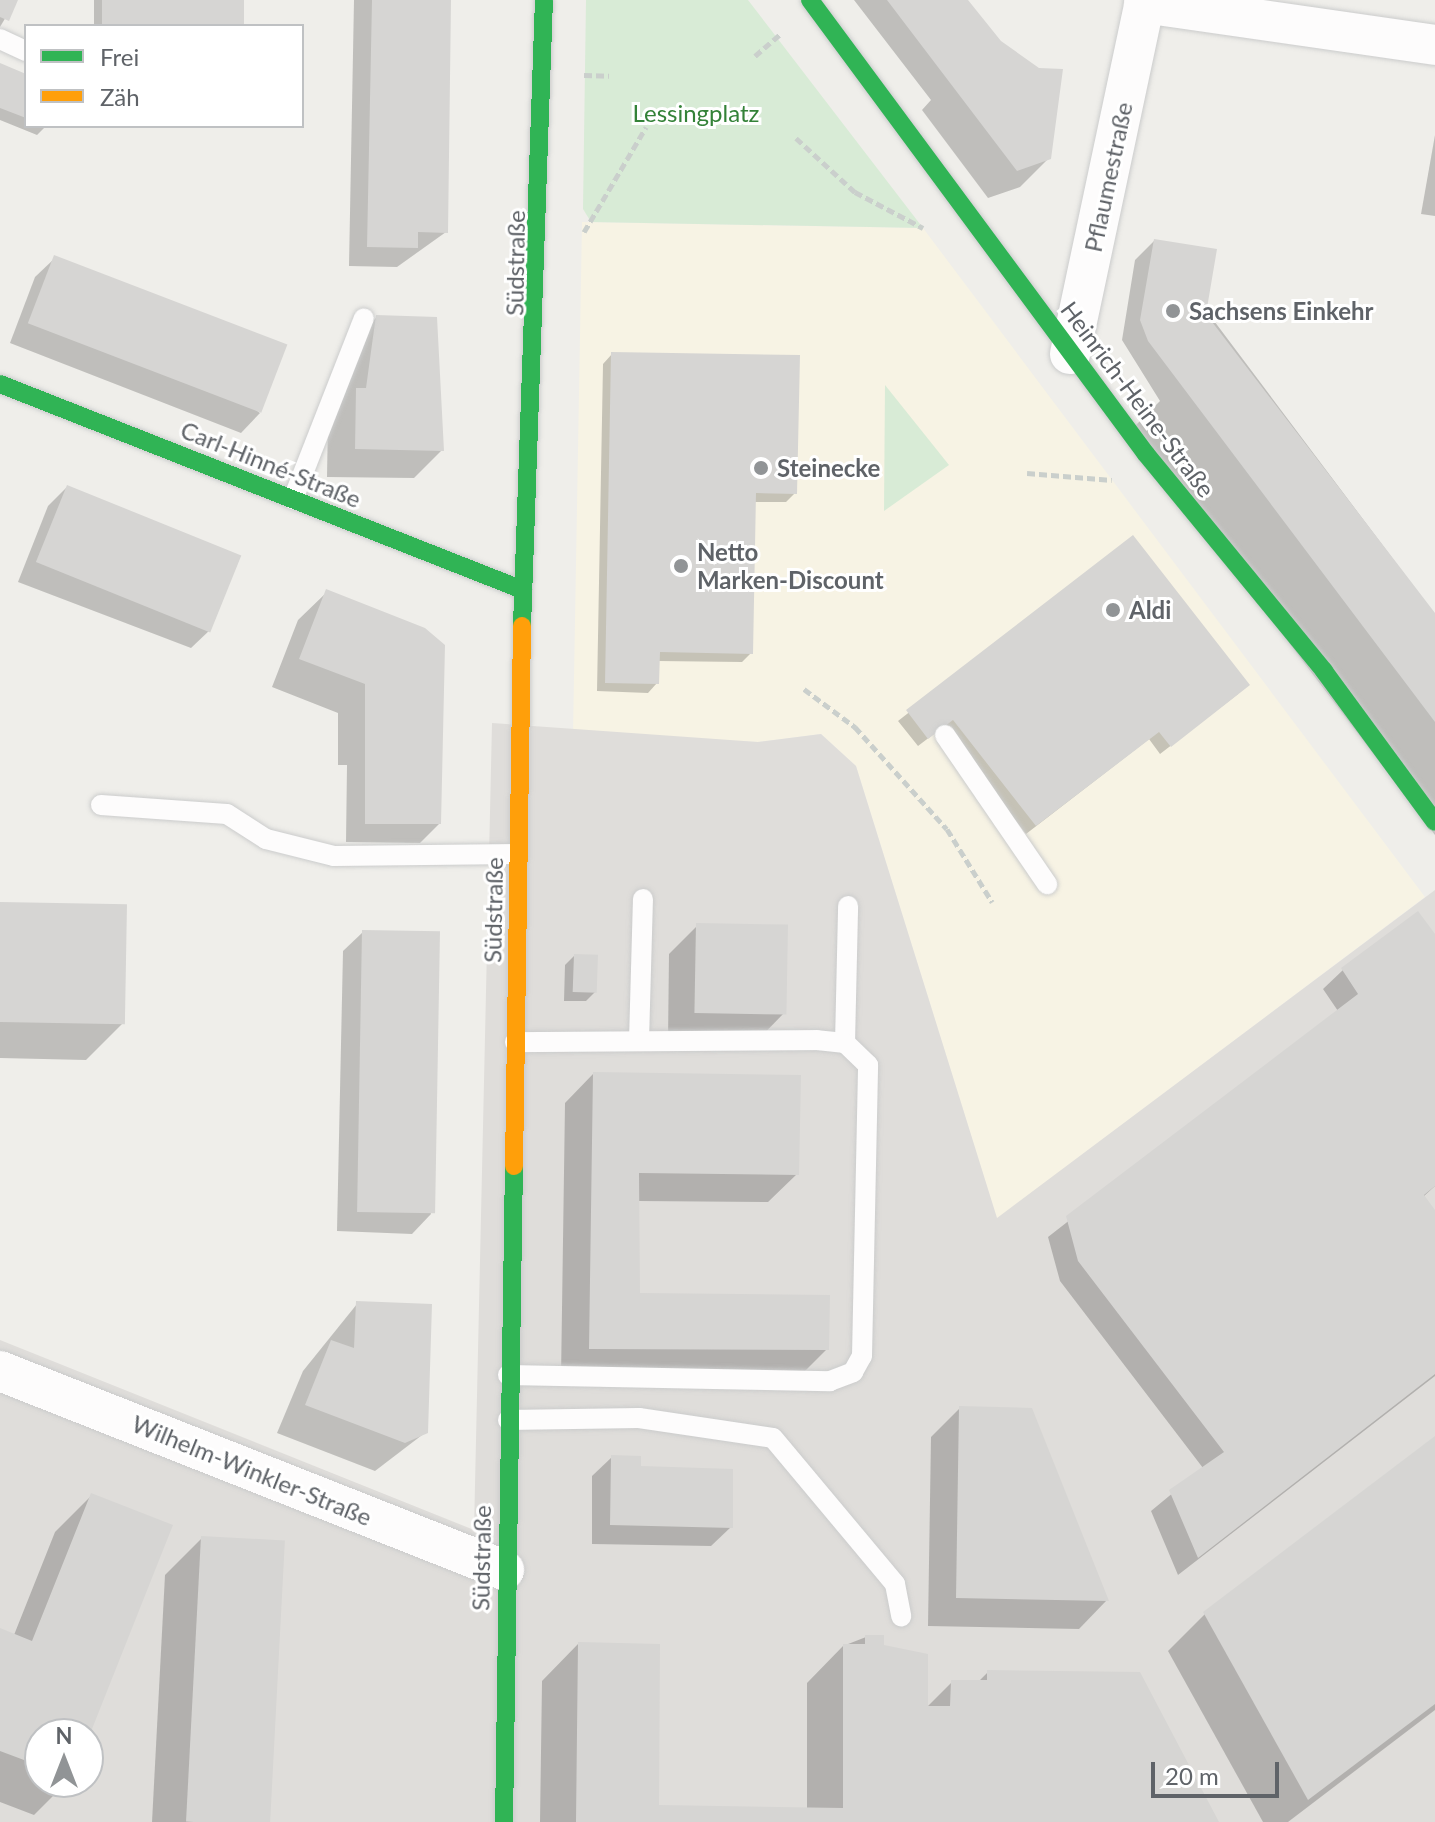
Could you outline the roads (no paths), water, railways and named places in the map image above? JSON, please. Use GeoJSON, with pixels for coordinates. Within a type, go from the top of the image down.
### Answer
{"type":"FeatureCollection","features":[{"type":"Feature","properties":{"kind":"street","name":"Südstraße"},"geometry":{"type":"LineString","coordinates":[[504,1822],[504,1570],[523,590],[539,295],[544,0]]}},
{"type":"Feature","properties":{"kind":"street","name":"Heinrich-Heine-Straße"},"geometry":{"type":"LineString","coordinates":[[810,0],[984,229],[1070,354],[1146,454],[1324,671],[1435,822]]}},
{"type":"Feature","properties":{"kind":"street"},"geometry":{"type":"LineString","coordinates":[[1145,1],[1435,45]]}},
{"type":"Feature","properties":{"kind":"street","name":"Pflaumestraße"},"geometry":{"type":"LineString","coordinates":[[1070,354],[1145,1]]}},
{"type":"Feature","properties":{"kind":"street","name":"Carl-Hinné-Straße"},"geometry":{"type":"LineString","coordinates":[[0,384],[523,590]]}},
{"type":"Feature","properties":{"kind":"street","name":"Wilhelm-Winkler-Straße"},"geometry":{"type":"LineString","coordinates":[[0,1371],[504,1570]]}},
{"type":"Feature","properties":{"kind":"lane"},"geometry":{"type":"LineString","coordinates":[[0,39],[24,50]]}},
{"type":"Feature","properties":{"kind":"lane"},"geometry":{"type":"LineString","coordinates":[[293,499],[364,318]]}},
{"type":"Feature","properties":{"kind":"lane"},"geometry":{"type":"LineString","coordinates":[[945,735],[1047,884]]}},
{"type":"Feature","properties":{"kind":"lane"},"geometry":{"type":"LineString","coordinates":[[101,805],[227,814],[266,839],[334,856],[518,854]]}},
{"type":"Feature","properties":{"kind":"lane"},"geometry":{"type":"LineString","coordinates":[[639,1041],[643,899]]}},
{"type":"Feature","properties":{"kind":"lane"},"geometry":{"type":"LineString","coordinates":[[845,1043],[848,906]]}},
{"type":"Feature","properties":{"kind":"lane"},"geometry":{"type":"LineString","coordinates":[[508,1375],[830,1381],[853,1372],[862,1356],[868,1065],[845,1043],[515,1042]]}},
{"type":"Feature","properties":{"kind":"lane"},"geometry":{"type":"LineString","coordinates":[[508,1420],[639,1418],[773,1438],[895,1584],[901,1616]]}},
{"type":"Feature","properties":{"kind":"place","name":"Sachsens Einkehr"},"geometry":{"type":"Point","coordinates":[1173,311]}},
{"type":"Feature","properties":{"kind":"place","name":"Steinecke"},"geometry":{"type":"Point","coordinates":[761,468]}},
{"type":"Feature","properties":{"kind":"place","name":"Netto Marken-Discount"},"geometry":{"type":"Point","coordinates":[681,566]}},
{"type":"Feature","properties":{"kind":"place","name":"Aldi"},"geometry":{"type":"Point","coordinates":[1113,610]}},
{"type":"Feature","properties":{"kind":"park label","name":"Lessingplatz"},"geometry":{"type":"Point","coordinates":[696,113]}}]}
